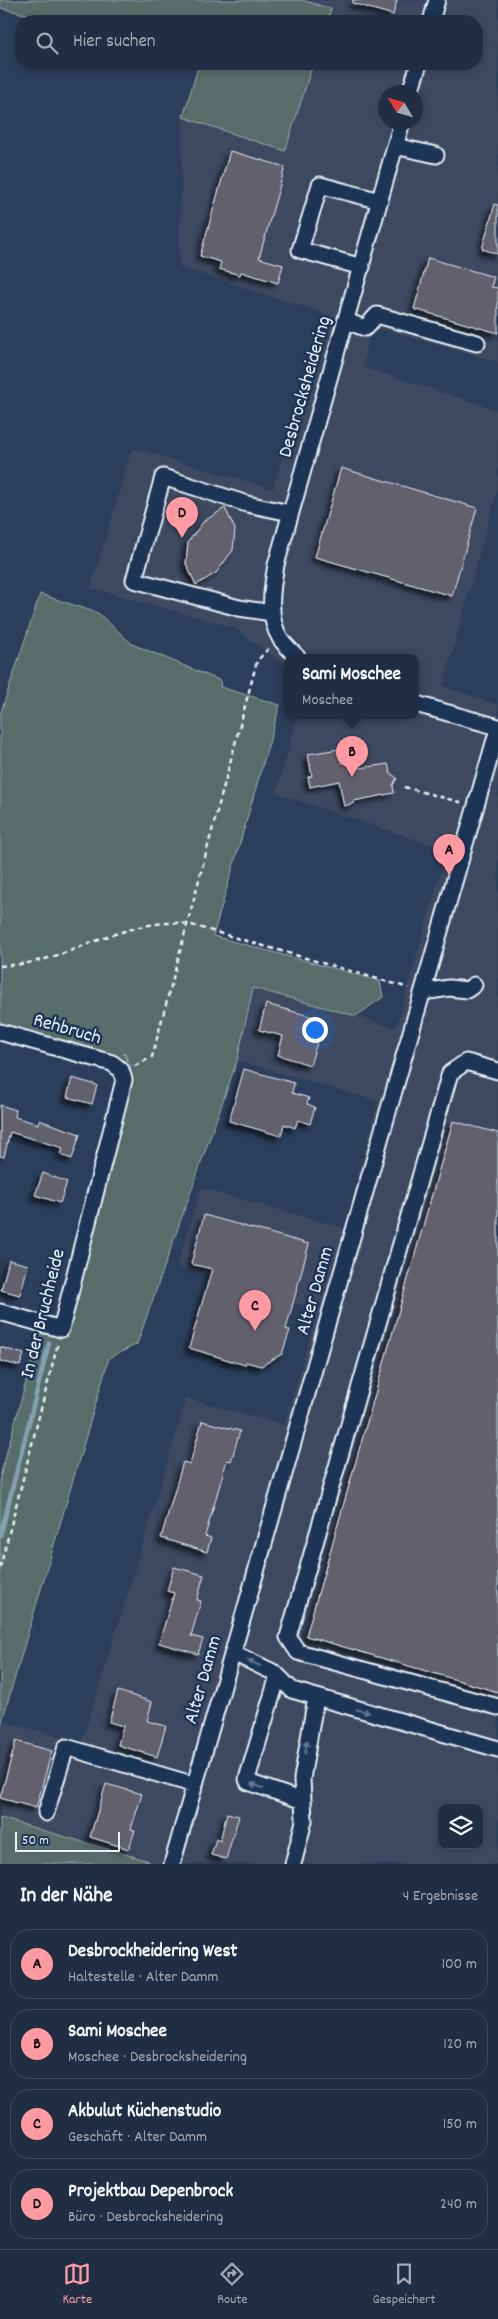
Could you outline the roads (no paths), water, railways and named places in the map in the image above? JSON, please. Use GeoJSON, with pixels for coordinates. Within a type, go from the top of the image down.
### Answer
{"type":"FeatureCollection","features":[{"type":"Feature","properties":{"kind":"street"},"geometry":{"type":"LineString","coordinates":[[433,15],[438,0]]}},
{"type":"Feature","properties":{"kind":"street"},"geometry":{"type":"LineString","coordinates":[[412,85],[417,70]]}},
{"type":"Feature","properties":{"kind":"street","name":"Desbrocksheidering"},"geometry":{"type":"LineString","coordinates":[[294,654],[279,638],[272,613],[272,590],[276,565],[400,130]]}},
{"type":"Feature","properties":{"kind":"street"},"geometry":{"type":"LineString","coordinates":[[395,146],[436,155]]}},
{"type":"Feature","properties":{"kind":"street"},"geometry":{"type":"LineString","coordinates":[[362,267],[300,250],[320,185],[380,201]]}},
{"type":"Feature","properties":{"kind":"street"},"geometry":{"type":"LineString","coordinates":[[346,321],[365,328],[377,315],[477,343]]}},
{"type":"Feature","properties":{"kind":"street"},"geometry":{"type":"LineString","coordinates":[[272,613],[239,608],[134,580],[163,477],[247,504],[290,513]]}},
{"type":"Feature","properties":{"kind":"street"},"geometry":{"type":"LineString","coordinates":[[419,705],[498,728]]}},
{"type":"Feature","properties":{"kind":"street","name":"Alter Damm"},"geometry":{"type":"LineString","coordinates":[[172,1864],[498,728]]}},
{"type":"Feature","properties":{"kind":"street"},"geometry":{"type":"LineString","coordinates":[[423,992],[449,988],[467,990],[474,985]]}},
{"type":"Feature","properties":{"kind":"street","name":"Rehbruch"},"geometry":{"type":"LineString","coordinates":[[0,1032],[112,1063],[122,1070]]}},
{"type":"Feature","properties":{"kind":"street"},"geometry":{"type":"LineString","coordinates":[[498,1071],[466,1062],[450,1073],[288,1637],[298,1652],[498,1707]]}},
{"type":"Feature","properties":{"kind":"street","name":"In der Bruchheide"},"geometry":{"type":"LineString","coordinates":[[0,1312],[61,1329],[124,1080],[122,1070]]}},
{"type":"Feature","properties":{"kind":"street"},"geometry":{"type":"LineString","coordinates":[[233,1653],[278,1676],[292,1690],[498,1750]]}},
{"type":"Feature","properties":{"kind":"street"},"geometry":{"type":"LineString","coordinates":[[278,1676],[247,1779],[248,1782],[303,1801]]}},
{"type":"Feature","properties":{"kind":"street"},"geometry":{"type":"LineString","coordinates":[[293,1864],[304,1821],[302,1779],[316,1697]]}},
{"type":"Feature","properties":{"kind":"street"},"geometry":{"type":"LineString","coordinates":[[46,1813],[66,1747],[195,1785]]}},
{"type":"Feature","properties":{"kind":"waterway"},"geometry":{"type":"LineString","coordinates":[[0,1537],[49,1343]]}},
{"type":"Feature","properties":{"kind":"place","name":"Projektbau Depenbrock"},"geometry":{"type":"Point","coordinates":[182,538]}},
{"type":"Feature","properties":{"kind":"place","name":"Sami Moschee"},"geometry":{"type":"Point","coordinates":[352,777]}},
{"type":"Feature","properties":{"kind":"place","name":"Desbrockheidering West"},"geometry":{"type":"Point","coordinates":[449,875]}},
{"type":"Feature","properties":{"kind":"place","name":"Akbulut Küchenstudio"},"geometry":{"type":"Point","coordinates":[255,1331]}}]}
